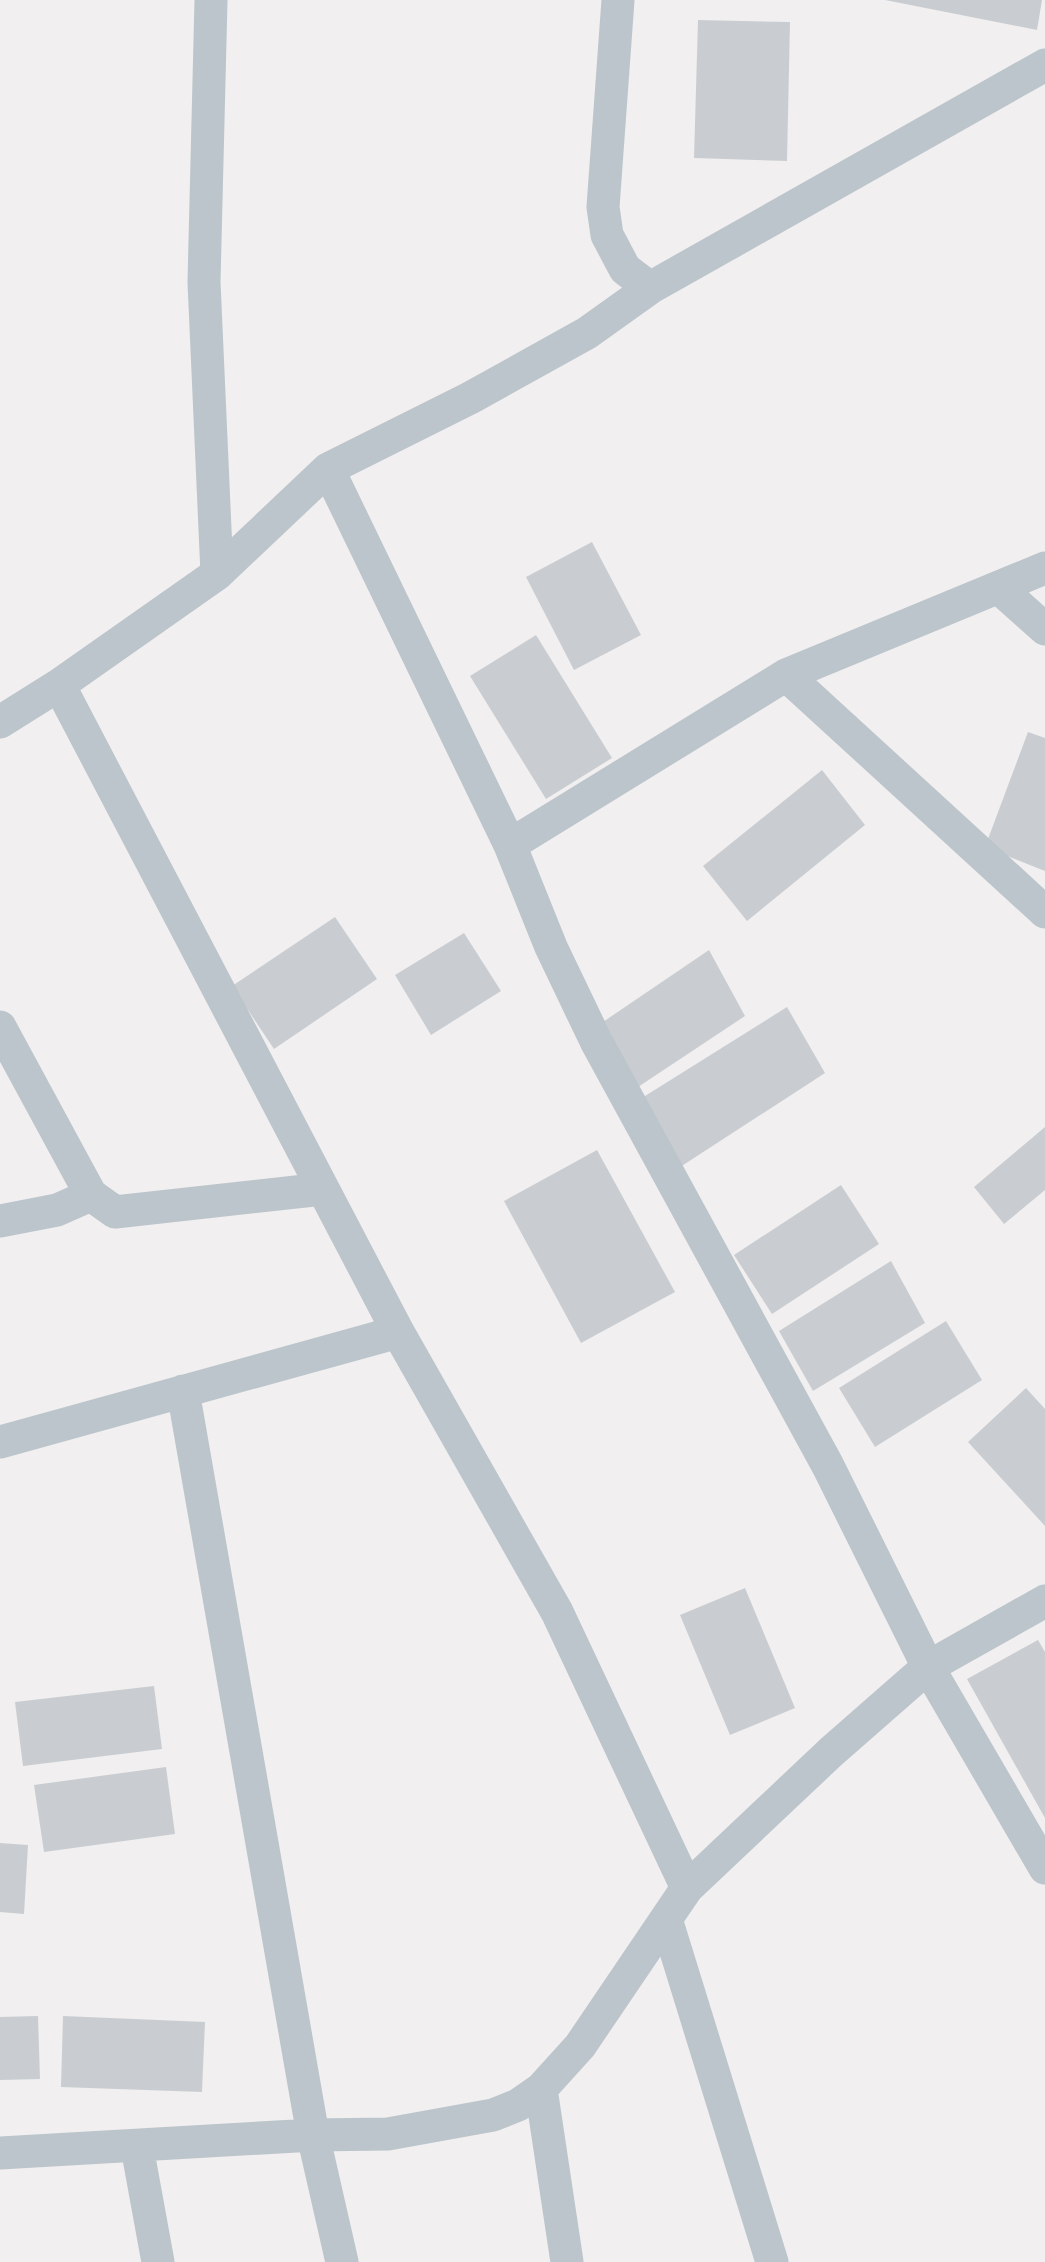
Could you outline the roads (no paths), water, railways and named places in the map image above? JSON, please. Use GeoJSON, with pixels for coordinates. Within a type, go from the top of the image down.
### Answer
{"type":"FeatureCollection","features":[{"type":"Feature","properties":{"kind":"street"},"geometry":{"type":"LineString","coordinates":[[211,0],[204,282],[217,574]]}},
{"type":"Feature","properties":{"kind":"street"},"geometry":{"type":"LineString","coordinates":[[618,0],[603,207],[607,235],[625,269],[650,288]]}},
{"type":"Feature","properties":{"kind":"street"},"geometry":{"type":"LineString","coordinates":[[0,722],[58,685],[217,574],[328,469],[470,399],[587,333],[650,288],[1045,65]]}},
{"type":"Feature","properties":{"kind":"street"},"geometry":{"type":"LineString","coordinates":[[328,469],[510,845],[551,947],[596,1041],[828,1466],[928,1667],[1045,1868]]}},
{"type":"Feature","properties":{"kind":"street"},"geometry":{"type":"LineString","coordinates":[[510,845],[786,675],[1045,568]]}},
{"type":"Feature","properties":{"kind":"street"},"geometry":{"type":"LineString","coordinates":[[999,588],[1045,629]]}},
{"type":"Feature","properties":{"kind":"street"},"geometry":{"type":"LineString","coordinates":[[786,675],[1045,912]]}},
{"type":"Feature","properties":{"kind":"street"},"geometry":{"type":"LineString","coordinates":[[58,685],[398,1332],[557,1612],[687,1888]]}},
{"type":"Feature","properties":{"kind":"street"},"geometry":{"type":"LineString","coordinates":[[0,1027],[91,1196],[115,1212],[323,1189]]}},
{"type":"Feature","properties":{"kind":"street"},"geometry":{"type":"LineString","coordinates":[[0,1221],[57,1210],[91,1196]]}},
{"type":"Feature","properties":{"kind":"street"},"geometry":{"type":"LineString","coordinates":[[0,1442],[398,1332]]}},
{"type":"Feature","properties":{"kind":"street"},"geometry":{"type":"LineString","coordinates":[[183,1391],[313,2135],[342,2262]]}},
{"type":"Feature","properties":{"kind":"street"},"geometry":{"type":"LineString","coordinates":[[0,2153],[137,2147],[313,2135],[388,2134],[494,2115],[518,2105],[541,2089],[580,2046],[687,1888],[831,1752],[928,1667],[1045,1600]]}},
{"type":"Feature","properties":{"kind":"street"},"geometry":{"type":"LineString","coordinates":[[666,1919],[772,2262]]}},
{"type":"Feature","properties":{"kind":"street"},"geometry":{"type":"LineString","coordinates":[[541,2089],[567,2262]]}},
{"type":"Feature","properties":{"kind":"street"},"geometry":{"type":"LineString","coordinates":[[137,2147],[158,2262]]}}]}
